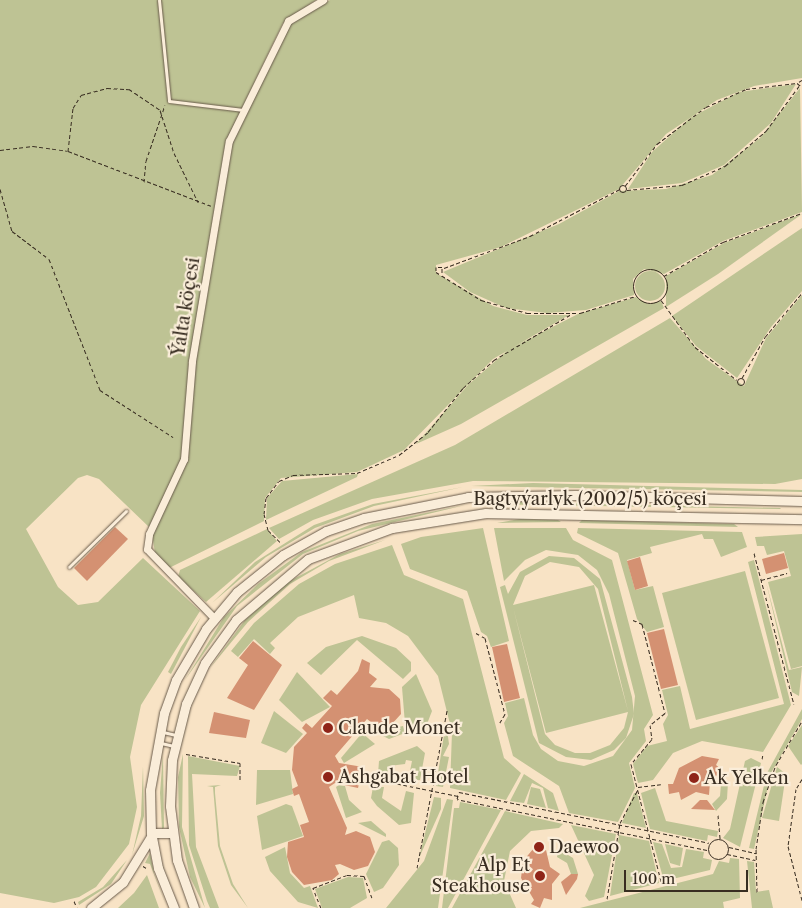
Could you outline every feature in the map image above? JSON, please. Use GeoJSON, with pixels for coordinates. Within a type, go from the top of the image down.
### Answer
{"type":"FeatureCollection","features":[{"type":"Feature","properties":{"kind":"street","name":"Ýalta köçesi"},"geometry":{"type":"LineString","coordinates":[[214,618],[147,549],[148,534],[184,459],[191,367],[222,164],[242,110],[288,21],[323,0]]}},
{"type":"Feature","properties":{"kind":"street","name":"Bagtyýarlyk (2002/5) köçesi"},"geometry":{"type":"LineString","coordinates":[[174,908],[152,834],[150,790],[157,742],[176,680],[214,618],[253,578],[299,545],[344,524],[410,506],[500,495],[799,501]]}},
{"type":"Feature","properties":{"kind":"street"},"geometry":{"type":"LineString","coordinates":[[798,518],[799,501]]}},
{"type":"Feature","properties":{"kind":"street","name":"Bagtyýarlyk (2002/5) köçesi"},"geometry":{"type":"LineString","coordinates":[[194,908],[172,833],[177,735],[198,674],[236,620],[290,571],[350,540],[414,522],[499,512],[798,518]]}},
{"type":"Feature","properties":{"kind":"street"},"geometry":{"type":"LineString","coordinates":[[91,908],[123,882],[152,834],[172,833]]}},
{"type":"Feature","properties":{"kind":"lane"},"geometry":{"type":"LineString","coordinates":[[158,0],[169,101],[242,110]]}},
{"type":"Feature","properties":{"kind":"lane"},"geometry":{"type":"LineString","coordinates":[[69,567],[126,511]]}},
{"type":"Feature","properties":{"kind":"lane"},"geometry":{"type":"LineString","coordinates":[[160,731],[177,735]]}},
{"type":"Feature","properties":{"kind":"lane"},"geometry":{"type":"LineString","coordinates":[[157,742],[175,746]]}},
{"type":"Feature","properties":{"kind":"path"},"geometry":{"type":"LineString","coordinates":[[573,313],[506,309],[469,293],[435,268],[443,268],[530,236],[620,189],[625,186],[650,151],[706,107],[746,89],[797,83],[802,80]]}},
{"type":"Feature","properties":{"kind":"path"},"geometry":{"type":"LineString","coordinates":[[620,189],[682,185],[725,166],[766,130],[801,86],[797,83]]}},
{"type":"Feature","properties":{"kind":"path"},"geometry":{"type":"LineString","coordinates":[[68,151],[73,108],[81,95],[121,87],[149,99],[160,110],[174,153],[198,202]]}},
{"type":"Feature","properties":{"kind":"path"},"geometry":{"type":"LineString","coordinates":[[144,182],[143,169],[160,110],[169,101]]}},
{"type":"Feature","properties":{"kind":"path"},"geometry":{"type":"LineString","coordinates":[[0,150],[33,146],[68,151],[144,182],[216,207]]}},
{"type":"Feature","properties":{"kind":"path"},"geometry":{"type":"LineString","coordinates":[[625,186],[627,190]]}},
{"type":"Feature","properties":{"kind":"path"},"geometry":{"type":"LineString","coordinates":[[0,189],[12,231],[49,259],[100,390],[173,437]]}},
{"type":"Feature","properties":{"kind":"path"},"geometry":{"type":"LineString","coordinates":[[664,276],[723,242],[802,213]]}},
{"type":"Feature","properties":{"kind":"path"},"geometry":{"type":"LineString","coordinates":[[442,272],[443,268]]}},
{"type":"Feature","properties":{"kind":"path"},"geometry":{"type":"LineString","coordinates":[[636,296],[633,284],[640,272],[652,269],[664,276],[667,288],[661,300]]}},
{"type":"Feature","properties":{"kind":"path"},"geometry":{"type":"LineString","coordinates":[[738,380],[742,378],[765,337],[802,293]]}},
{"type":"Feature","properties":{"kind":"path"},"geometry":{"type":"LineString","coordinates":[[280,542],[268,530],[264,514],[266,498],[278,481],[293,476],[357,473],[399,455],[428,432],[463,388],[494,360],[573,313],[636,296],[648,303],[661,300]]}},
{"type":"Feature","properties":{"kind":"path"},"geometry":{"type":"LineString","coordinates":[[661,300],[689,341],[743,385],[742,378]]}},
{"type":"Feature","properties":{"kind":"path"},"geometry":{"type":"LineString","coordinates":[[754,553],[794,704]]}},
{"type":"Feature","properties":{"kind":"path"},"geometry":{"type":"LineString","coordinates":[[761,580],[787,573]]}},
{"type":"Feature","properties":{"kind":"path"},"geometry":{"type":"LineString","coordinates":[[633,620],[642,624],[664,713],[650,725],[652,739],[631,764],[662,885]]}},
{"type":"Feature","properties":{"kind":"path"},"geometry":{"type":"LineString","coordinates":[[476,633],[485,638],[506,714],[500,724]]}},
{"type":"Feature","properties":{"kind":"path"},"geometry":{"type":"LineString","coordinates":[[417,868],[434,791],[447,710]]}},
{"type":"Feature","properties":{"kind":"path"},"geometry":{"type":"LineString","coordinates":[[757,892],[756,853],[772,773],[802,722]]}},
{"type":"Feature","properties":{"kind":"path"},"geometry":{"type":"LineString","coordinates":[[186,754],[240,763],[240,781]]}},
{"type":"Feature","properties":{"kind":"path"},"geometry":{"type":"LineString","coordinates":[[762,759],[764,754]]}},
{"type":"Feature","properties":{"kind":"path"},"geometry":{"type":"LineString","coordinates":[[365,777],[458,796]]}},
{"type":"Feature","properties":{"kind":"path"},"geometry":{"type":"LineString","coordinates":[[802,779],[796,789],[788,846],[802,900]]}},
{"type":"Feature","properties":{"kind":"path"},"geometry":{"type":"LineString","coordinates":[[638,788],[661,784]]}},
{"type":"Feature","properties":{"kind":"path"},"geometry":{"type":"LineString","coordinates":[[608,899],[619,825],[638,788]]}},
{"type":"Feature","properties":{"kind":"path"},"geometry":{"type":"LineString","coordinates":[[458,796],[459,792],[709,843]]}},
{"type":"Feature","properties":{"kind":"path"},"geometry":{"type":"LineString","coordinates":[[458,796],[457,799],[708,850]]}},
{"type":"Feature","properties":{"kind":"path"},"geometry":{"type":"LineString","coordinates":[[718,816],[719,840]]}},
{"type":"Feature","properties":{"kind":"path"},"geometry":{"type":"LineString","coordinates":[[710,838],[729,842],[726,859],[707,855],[709,843],[710,838]]}},
{"type":"Feature","properties":{"kind":"path"},"geometry":{"type":"LineString","coordinates":[[728,847],[756,853]]}},
{"type":"Feature","properties":{"kind":"path"},"geometry":{"type":"LineString","coordinates":[[726,854],[756,860]]}},
{"type":"Feature","properties":{"kind":"path"},"geometry":{"type":"LineString","coordinates":[[321,908],[313,888],[347,875],[364,876],[372,898]]}},
{"type":"Feature","properties":{"kind":"path"},"geometry":{"type":"LineString","coordinates":[[74,901],[77,908]]}},
{"type":"Feature","properties":{"kind":"green space"},"geometry":{"type":"Polygon","coordinates":[[[0,0],[316,0],[283,23],[227,139],[190,356],[181,460],[149,527],[99,479],[87,475],[78,478],[26,529],[58,587],[78,605],[98,602],[143,558],[200,611],[141,705],[130,757],[137,807],[129,844],[96,887],[79,897],[54,903],[0,893],[0,0]]]}},
{"type":"Feature","properties":{"kind":"green space"},"geometry":{"type":"Polygon","coordinates":[[[330,0],[802,0],[802,78],[754,86],[717,100],[666,134],[619,189],[501,247],[436,265],[436,273],[493,306],[527,315],[569,315],[493,359],[404,450],[357,472],[281,478],[265,498],[264,521],[169,568],[155,553],[152,534],[188,458],[194,370],[231,141],[291,21],[330,0]]]}},
{"type":"Feature","properties":{"kind":"green space"},"geometry":{"type":"Polygon","coordinates":[[[796,84],[771,123],[724,165],[682,183],[628,189],[652,152],[690,118],[739,92],[796,84]]]}},
{"type":"Feature","properties":{"kind":"green space"},"geometry":{"type":"Polygon","coordinates":[[[800,88],[802,212],[723,241],[664,274],[644,269],[633,279],[634,295],[586,310],[547,313],[506,308],[470,292],[443,272],[559,224],[619,191],[666,189],[712,175],[760,138],[800,88]]]}},
{"type":"Feature","properties":{"kind":"green space"},"geometry":{"type":"Polygon","coordinates":[[[802,214],[718,274],[666,307],[666,276],[724,243],[802,214]]]}},
{"type":"Feature","properties":{"kind":"green space"},"geometry":{"type":"Polygon","coordinates":[[[802,228],[802,291],[771,327],[737,378],[696,346],[672,316],[802,228]]]}},
{"type":"Feature","properties":{"kind":"green space"},"geometry":{"type":"Polygon","coordinates":[[[650,271],[656,272],[664,280],[664,292],[656,300],[650,301],[644,300],[636,292],[635,286],[636,280],[644,272],[650,271]]]}},
{"type":"Feature","properties":{"kind":"green space"},"geometry":{"type":"Polygon","coordinates":[[[802,295],[802,479],[775,484],[473,481],[372,499],[313,520],[279,539],[269,528],[455,445],[670,318],[706,359],[744,386],[766,338],[802,295]]]}},
{"type":"Feature","properties":{"kind":"green space"},"geometry":{"type":"Polygon","coordinates":[[[636,297],[648,304],[661,301],[664,308],[461,424],[416,444],[468,385],[509,349],[578,314],[636,297]]]}},
{"type":"Feature","properties":{"kind":"green space"},"geometry":{"type":"Polygon","coordinates":[[[358,474],[357,477],[266,520],[267,498],[282,481],[358,474]]]}},
{"type":"Feature","properties":{"kind":"green space"},"geometry":{"type":"Polygon","coordinates":[[[533,483],[802,490],[802,492],[471,486],[533,483]]]}},
{"type":"Feature","properties":{"kind":"green space"},"geometry":{"type":"Polygon","coordinates":[[[463,487],[374,506],[315,528],[266,557],[212,603],[255,562],[314,525],[373,504],[463,487]]]}},
{"type":"Feature","properties":{"kind":"green space"},"geometry":{"type":"Polygon","coordinates":[[[520,502],[780,508],[781,509],[473,504],[520,502]]]}},
{"type":"Feature","properties":{"kind":"green space"},"geometry":{"type":"Polygon","coordinates":[[[465,505],[358,531],[303,554],[237,606],[185,680],[224,617],[258,584],[302,552],[372,524],[465,505]]]}},
{"type":"Feature","properties":{"kind":"green space"},"geometry":{"type":"Polygon","coordinates":[[[520,519],[558,520],[561,522],[497,523],[520,519]]]}},
{"type":"Feature","properties":{"kind":"green space"},"geometry":{"type":"Polygon","coordinates":[[[582,520],[734,524],[738,527],[579,523],[582,520]]]}},
{"type":"Feature","properties":{"kind":"green space"},"geometry":{"type":"Polygon","coordinates":[[[483,528],[509,641],[491,647],[487,636],[481,632],[467,591],[410,569],[401,544],[421,537],[483,528]]]}},
{"type":"Feature","properties":{"kind":"green space"},"geometry":{"type":"Polygon","coordinates":[[[494,528],[566,528],[573,540],[612,560],[653,715],[644,729],[646,741],[629,763],[635,788],[618,822],[569,813],[559,786],[513,756],[504,723],[508,716],[505,703],[524,698],[533,735],[541,749],[558,761],[584,766],[613,756],[632,730],[635,696],[609,594],[597,570],[578,555],[546,550],[525,560],[504,581],[494,528]]]}},
{"type":"Feature","properties":{"kind":"green space"},"geometry":{"type":"Polygon","coordinates":[[[578,528],[742,532],[747,547],[721,557],[713,539],[704,539],[702,534],[650,547],[652,553],[627,560],[635,590],[653,586],[664,627],[647,632],[637,619],[618,553],[577,533],[578,528]]]}},
{"type":"Feature","properties":{"kind":"green space"},"geometry":{"type":"Polygon","coordinates":[[[267,529],[277,541],[206,602],[178,577],[180,570],[267,529]]]}},
{"type":"Feature","properties":{"kind":"green space"},"geometry":{"type":"Polygon","coordinates":[[[802,534],[802,666],[791,669],[768,582],[791,576],[784,551],[767,555],[764,546],[757,546],[755,537],[802,534]]]}},
{"type":"Feature","properties":{"kind":"green space"},"geometry":{"type":"Polygon","coordinates":[[[385,540],[329,561],[290,584],[248,622],[210,668],[245,620],[288,582],[340,554],[385,540]]]}},
{"type":"Feature","properties":{"kind":"green space"},"geometry":{"type":"Polygon","coordinates":[[[392,545],[404,575],[463,599],[504,758],[521,773],[506,800],[450,788],[452,732],[438,676],[408,636],[386,623],[359,618],[354,595],[298,617],[270,643],[275,648],[270,654],[254,639],[238,657],[231,651],[254,623],[299,584],[335,564],[392,545]]]}},
{"type":"Feature","properties":{"kind":"green space"},"geometry":{"type":"Polygon","coordinates":[[[549,556],[574,558],[600,579],[632,697],[634,714],[626,738],[614,750],[591,760],[566,757],[539,743],[500,587],[505,585],[508,594],[520,572],[549,556]],[[550,562],[525,576],[513,605],[594,585],[628,711],[598,589],[579,567],[550,562]],[[513,607],[545,734],[555,745],[575,753],[590,753],[610,745],[624,728],[628,712],[546,733],[513,607]]]}},
{"type":"Feature","properties":{"kind":"green space"},"geometry":{"type":"Polygon","coordinates":[[[754,560],[791,705],[763,752],[702,741],[673,753],[653,780],[638,783],[633,764],[647,746],[667,741],[663,724],[668,715],[662,690],[680,686],[690,729],[784,704],[748,562],[754,560]]]}},
{"type":"Feature","properties":{"kind":"green space"},"geometry":{"type":"Polygon","coordinates":[[[745,571],[779,698],[696,720],[662,593],[745,571]]]}},
{"type":"Feature","properties":{"kind":"green space"},"geometry":{"type":"Polygon","coordinates":[[[766,582],[789,670],[802,667],[799,696],[792,692],[766,582]]]}},
{"type":"Feature","properties":{"kind":"green space"},"geometry":{"type":"Polygon","coordinates":[[[201,617],[171,674],[168,672],[181,647],[201,617]]]}},
{"type":"Feature","properties":{"kind":"green space"},"geometry":{"type":"Polygon","coordinates":[[[362,636],[396,648],[411,662],[411,671],[403,679],[357,640],[321,675],[307,663],[326,647],[362,636]]]}},
{"type":"Feature","properties":{"kind":"green space"},"geometry":{"type":"Polygon","coordinates":[[[297,672],[330,707],[302,722],[279,700],[297,672]]]}},
{"type":"Feature","properties":{"kind":"green space"},"geometry":{"type":"Polygon","coordinates":[[[416,674],[432,711],[427,724],[414,730],[405,724],[402,687],[416,674]]]}},
{"type":"Feature","properties":{"kind":"green space"},"geometry":{"type":"Polygon","coordinates":[[[802,709],[802,719],[771,773],[754,849],[749,848],[767,773],[802,709]]]}},
{"type":"Feature","properties":{"kind":"green space"},"geometry":{"type":"Polygon","coordinates":[[[274,711],[303,734],[286,753],[261,743],[274,711]]]}},
{"type":"Feature","properties":{"kind":"green space"},"geometry":{"type":"Polygon","coordinates":[[[446,722],[449,744],[443,756],[449,757],[443,787],[436,786],[446,722]]]}},
{"type":"Feature","properties":{"kind":"green space"},"geometry":{"type":"Polygon","coordinates":[[[802,725],[802,764],[801,765],[788,746],[802,725]]]}},
{"type":"Feature","properties":{"kind":"green space"},"geometry":{"type":"Polygon","coordinates":[[[403,726],[405,733],[389,739],[375,732],[403,726]]]}},
{"type":"Feature","properties":{"kind":"green space"},"geometry":{"type":"Polygon","coordinates":[[[362,733],[375,744],[344,763],[341,758],[362,733]]]}},
{"type":"Feature","properties":{"kind":"green space"},"geometry":{"type":"Polygon","coordinates":[[[417,746],[425,753],[420,780],[408,781],[412,761],[406,760],[405,764],[389,766],[387,776],[378,774],[379,761],[417,746]]]}},
{"type":"Feature","properties":{"kind":"green space"},"geometry":{"type":"Polygon","coordinates":[[[163,754],[164,828],[162,829],[160,793],[163,754]]]}},
{"type":"Feature","properties":{"kind":"green space"},"geometry":{"type":"Polygon","coordinates":[[[183,754],[182,827],[205,908],[190,877],[179,827],[178,777],[183,754]]]}},
{"type":"Feature","properties":{"kind":"green space"},"geometry":{"type":"Polygon","coordinates":[[[188,756],[240,766],[237,776],[192,774],[196,847],[219,908],[210,908],[189,845],[188,756]]]}},
{"type":"Feature","properties":{"kind":"green space"},"geometry":{"type":"Polygon","coordinates":[[[751,758],[761,763],[740,847],[723,838],[730,829],[745,761],[751,758]]]}},
{"type":"Feature","properties":{"kind":"green space"},"geometry":{"type":"Polygon","coordinates":[[[143,766],[144,816],[132,855],[141,816],[143,766]]]}},
{"type":"Feature","properties":{"kind":"green space"},"geometry":{"type":"Polygon","coordinates":[[[777,767],[786,774],[779,821],[762,818],[777,767]]]}},
{"type":"Feature","properties":{"kind":"green space"},"geometry":{"type":"Polygon","coordinates":[[[257,770],[290,770],[293,794],[256,805],[257,770]]]}},
{"type":"Feature","properties":{"kind":"green space"},"geometry":{"type":"Polygon","coordinates":[[[524,774],[553,793],[559,811],[548,808],[543,788],[532,783],[524,803],[510,801],[524,774]]]}},
{"type":"Feature","properties":{"kind":"green space"},"geometry":{"type":"Polygon","coordinates":[[[728,782],[727,799],[716,811],[712,804],[720,796],[721,784],[728,782]]]}},
{"type":"Feature","properties":{"kind":"green space"},"geometry":{"type":"Polygon","coordinates":[[[221,785],[215,787],[220,846],[233,884],[248,908],[231,885],[218,846],[213,787],[207,786],[221,785]]]}},
{"type":"Feature","properties":{"kind":"green space"},"geometry":{"type":"Polygon","coordinates":[[[339,785],[345,786],[349,800],[362,812],[346,818],[336,787],[339,785]]]}},
{"type":"Feature","properties":{"kind":"green space"},"geometry":{"type":"Polygon","coordinates":[[[373,787],[384,787],[382,798],[401,811],[406,791],[414,793],[411,823],[399,825],[377,806],[371,798],[373,787]]]}},
{"type":"Feature","properties":{"kind":"green space"},"geometry":{"type":"Polygon","coordinates":[[[531,787],[540,789],[546,808],[527,804],[531,787]]]}},
{"type":"Feature","properties":{"kind":"green space"},"geometry":{"type":"Polygon","coordinates":[[[655,788],[666,821],[718,831],[717,837],[708,835],[707,841],[650,829],[641,793],[655,788]]]}},
{"type":"Feature","properties":{"kind":"green space"},"geometry":{"type":"Polygon","coordinates":[[[634,793],[637,793],[646,828],[622,823],[634,793]]]}},
{"type":"Feature","properties":{"kind":"green space"},"geometry":{"type":"Polygon","coordinates":[[[434,797],[441,798],[441,809],[419,858],[434,797]]]}},
{"type":"Feature","properties":{"kind":"green space"},"geometry":{"type":"Polygon","coordinates":[[[447,799],[453,800],[438,908],[386,908],[424,861],[447,799]]]}},
{"type":"Feature","properties":{"kind":"green space"},"geometry":{"type":"Polygon","coordinates":[[[460,802],[501,810],[448,908],[442,908],[454,808],[459,808],[460,802]]]}},
{"type":"Feature","properties":{"kind":"green space"},"geometry":{"type":"Polygon","coordinates":[[[286,804],[292,806],[303,836],[262,850],[257,816],[286,804]]]}},
{"type":"Feature","properties":{"kind":"green space"},"geometry":{"type":"Polygon","coordinates":[[[505,811],[563,824],[559,828],[531,831],[510,851],[504,881],[516,908],[452,908],[505,811]]]}},
{"type":"Feature","properties":{"kind":"green space"},"geometry":{"type":"Polygon","coordinates":[[[371,821],[386,834],[386,837],[358,823],[371,821]]]}},
{"type":"Feature","properties":{"kind":"green space"},"geometry":{"type":"Polygon","coordinates":[[[571,825],[616,834],[604,897],[589,901],[585,896],[594,875],[571,825]]]}},
{"type":"Feature","properties":{"kind":"green space"},"geometry":{"type":"Polygon","coordinates":[[[619,835],[649,841],[659,883],[610,896],[619,835]]]}},
{"type":"Feature","properties":{"kind":"green space"},"geometry":{"type":"Polygon","coordinates":[[[389,840],[398,848],[399,865],[383,888],[374,892],[366,874],[382,842],[389,840]]]}},
{"type":"Feature","properties":{"kind":"green space"},"geometry":{"type":"Polygon","coordinates":[[[653,842],[662,844],[671,868],[682,867],[686,849],[704,852],[703,858],[712,860],[710,870],[664,881],[653,842]]]}},
{"type":"Feature","properties":{"kind":"green space"},"geometry":{"type":"Polygon","coordinates":[[[665,844],[683,848],[680,866],[670,863],[665,844]]]}},
{"type":"Feature","properties":{"kind":"green space"},"geometry":{"type":"Polygon","coordinates":[[[285,847],[290,873],[304,888],[310,886],[318,908],[298,902],[270,871],[265,857],[285,847]]]}},
{"type":"Feature","properties":{"kind":"green space"},"geometry":{"type":"Polygon","coordinates":[[[558,849],[573,858],[578,874],[571,874],[567,863],[557,857],[558,849]]]}},
{"type":"Feature","properties":{"kind":"green space"},"geometry":{"type":"Polygon","coordinates":[[[150,853],[154,873],[167,908],[150,864],[145,863],[150,853]]]}},
{"type":"Feature","properties":{"kind":"green space"},"geometry":{"type":"Polygon","coordinates":[[[730,858],[739,859],[740,898],[723,902],[724,908],[580,908],[713,874],[719,861],[729,863],[730,858]]]}},
{"type":"Feature","properties":{"kind":"green space"},"geometry":{"type":"Polygon","coordinates":[[[127,860],[111,884],[79,905],[78,902],[103,887],[127,860]]]}},
{"type":"Feature","properties":{"kind":"green space"},"geometry":{"type":"Polygon","coordinates":[[[747,861],[754,862],[756,892],[769,890],[773,908],[752,908],[747,861]]]}},
{"type":"Feature","properties":{"kind":"green space"},"geometry":{"type":"Polygon","coordinates":[[[147,875],[159,908],[118,908],[134,893],[147,875]]]}},
{"type":"Feature","properties":{"kind":"green space"},"geometry":{"type":"Polygon","coordinates":[[[348,877],[363,878],[367,898],[350,908],[322,908],[315,889],[348,877]]]}},
{"type":"Feature","properties":{"kind":"building"},"geometry":{"type":"Polygon","coordinates":[[[115,527],[128,539],[87,581],[74,568],[115,527]]]}},
{"type":"Feature","properties":{"kind":"building"},"geometry":{"type":"Polygon","coordinates":[[[784,553],[788,568],[766,574],[762,559],[784,553]]]}},
{"type":"Feature","properties":{"kind":"building"},"geometry":{"type":"Polygon","coordinates":[[[640,557],[648,586],[635,590],[627,561],[640,557]]]}},
{"type":"Feature","properties":{"kind":"building"},"geometry":{"type":"Polygon","coordinates":[[[664,629],[678,685],[661,689],[647,633],[664,629]]]}},
{"type":"Feature","properties":{"kind":"building"},"geometry":{"type":"Polygon","coordinates":[[[253,641],[282,665],[254,710],[227,698],[248,665],[239,658],[253,641]]]}},
{"type":"Feature","properties":{"kind":"building"},"geometry":{"type":"Polygon","coordinates":[[[507,644],[520,698],[504,702],[492,647],[507,644]]]}},
{"type":"Feature","properties":{"kind":"building","name":"Ashgabat Hotel"},"geometry":{"type":"Polygon","coordinates":[[[362,659],[370,663],[369,673],[377,679],[370,687],[389,689],[400,699],[401,714],[391,725],[376,726],[367,719],[335,756],[339,763],[363,767],[358,788],[335,783],[329,787],[347,828],[345,835],[356,831],[370,837],[375,852],[368,866],[354,870],[340,864],[335,865],[339,874],[332,880],[304,885],[292,872],[287,857],[288,842],[304,837],[300,825],[309,822],[299,794],[294,796],[292,789],[298,786],[292,770],[294,747],[307,733],[302,728],[306,723],[312,728],[332,706],[323,698],[331,690],[337,695],[358,671],[362,659]]]}},
{"type":"Feature","properties":{"kind":"building"},"geometry":{"type":"Polygon","coordinates":[[[214,712],[250,720],[246,738],[209,733],[214,712]]]}},
{"type":"Feature","properties":{"kind":"building","name":"Ak Yelken"},"geometry":{"type":"Polygon","coordinates":[[[702,756],[719,759],[716,765],[722,770],[710,782],[709,795],[696,792],[681,800],[679,792],[669,794],[668,784],[673,784],[679,768],[702,756]]]}},
{"type":"Feature","properties":{"kind":"building"},"geometry":{"type":"Polygon","coordinates":[[[700,800],[707,800],[715,810],[691,809],[700,800]]]}},
{"type":"Feature","properties":{"kind":"building","name":"Alp Et Steakhouse"},"geometry":{"type":"Polygon","coordinates":[[[534,848],[538,854],[546,850],[550,867],[560,874],[552,884],[552,900],[544,898],[540,908],[531,904],[534,900],[521,878],[523,861],[534,848]]]}},
{"type":"Feature","properties":{"kind":"building"},"geometry":{"type":"Polygon","coordinates":[[[571,874],[578,874],[577,879],[566,895],[561,882],[571,874]]]}},
{"type":"Feature","properties":{"kind":"place","name":"Claude Monet"},"geometry":{"type":"Point","coordinates":[328,728]}},
{"type":"Feature","properties":{"kind":"place","name":"Ashgabat Hotel"},"geometry":{"type":"Point","coordinates":[328,777]}},
{"type":"Feature","properties":{"kind":"place","name":"Ak Yelken"},"geometry":{"type":"Point","coordinates":[694,778]}},
{"type":"Feature","properties":{"kind":"place","name":"Daewoo"},"geometry":{"type":"Point","coordinates":[539,847]}},
{"type":"Feature","properties":{"kind":"place","name":"Alp Et Steakhouse"},"geometry":{"type":"Point","coordinates":[540,876]}}]}
